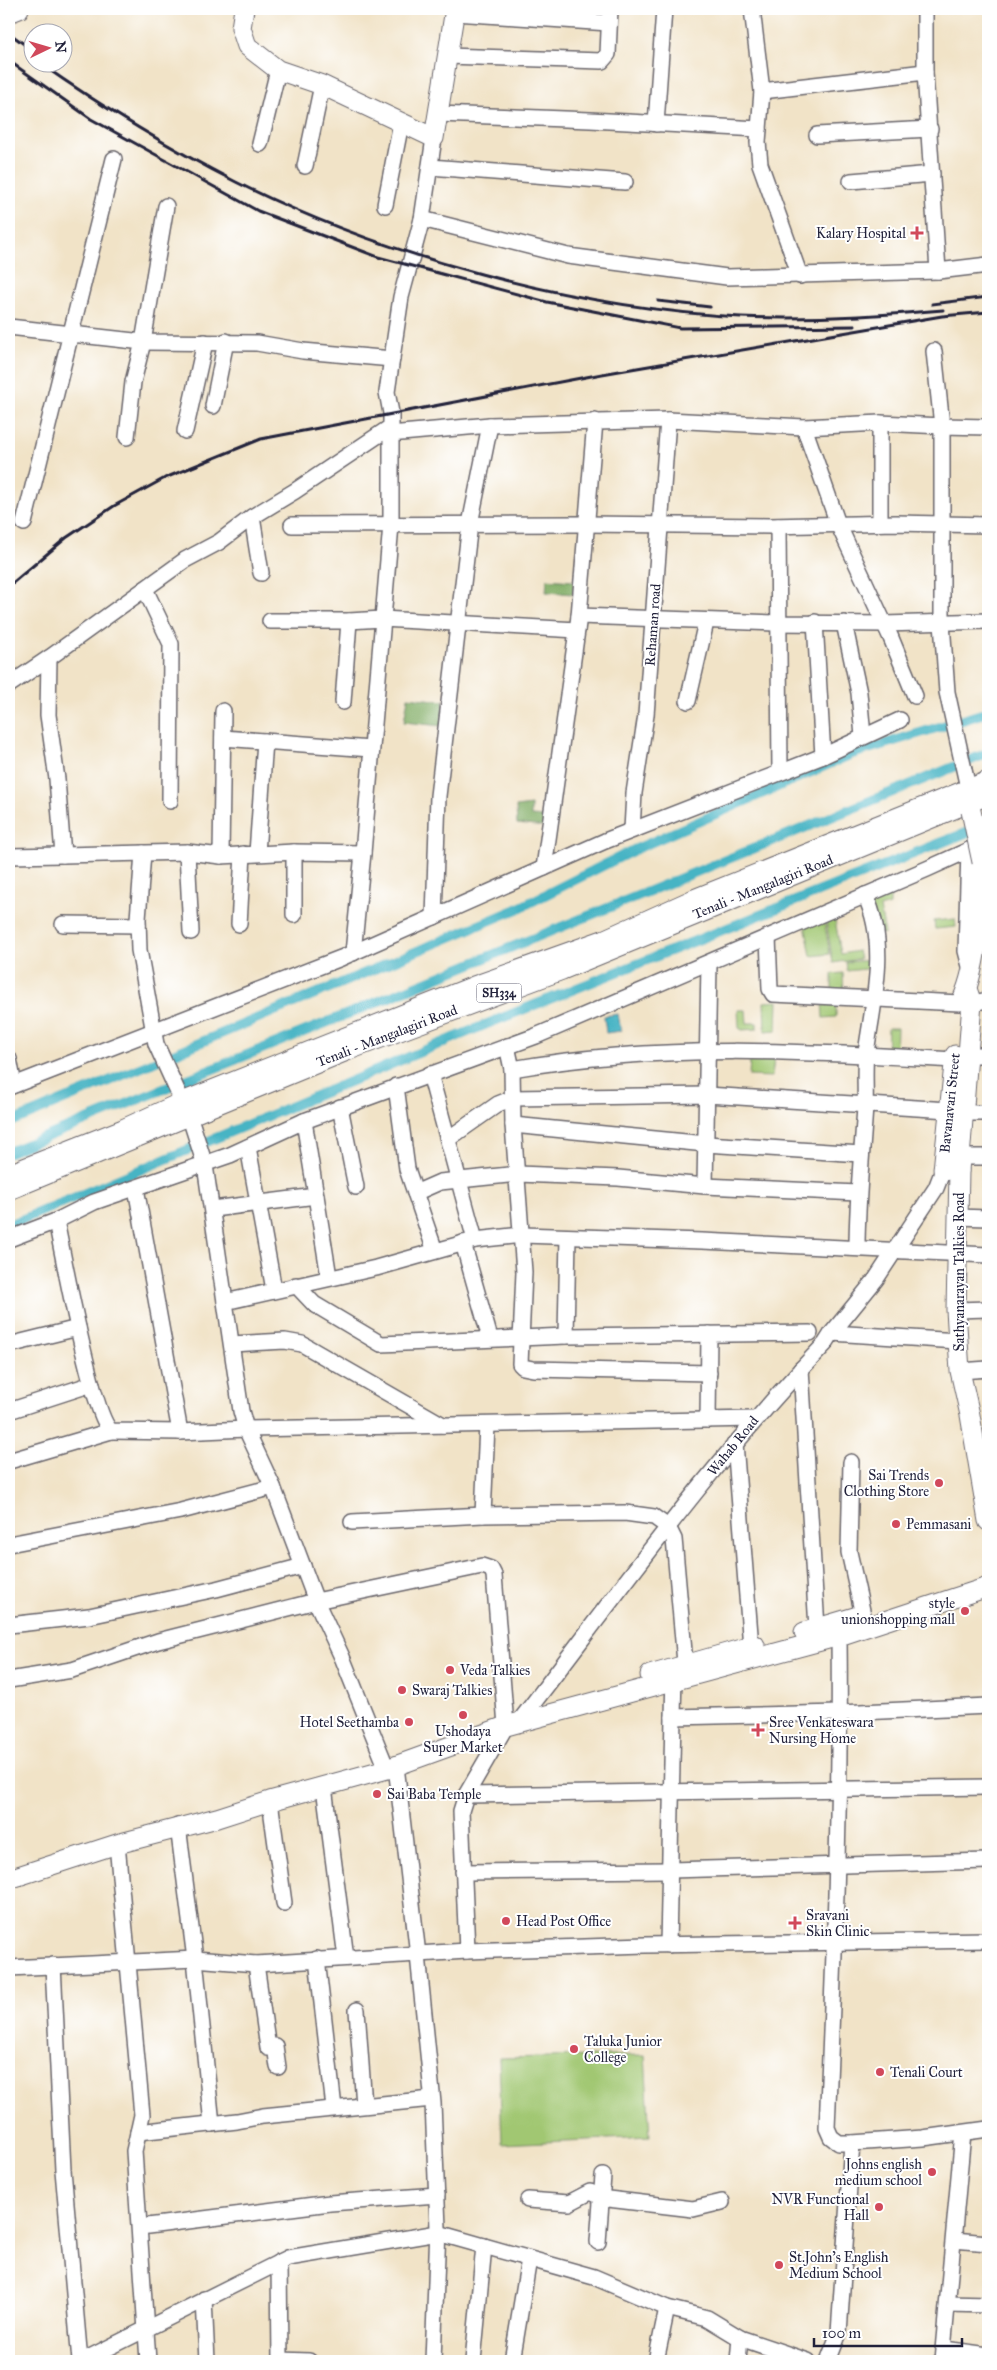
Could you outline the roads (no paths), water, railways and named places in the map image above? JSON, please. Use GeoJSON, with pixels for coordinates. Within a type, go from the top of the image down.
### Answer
{"type":"FeatureCollection","features":[{"type":"Feature","properties":{"kind":"main road"},"geometry":{"type":"LineString","coordinates":[[9,13],[19,9]]}},
{"type":"Feature","properties":{"kind":"main road"},"geometry":{"type":"LineString","coordinates":[[244,9],[241,28],[247,46],[278,70],[322,85],[434,138],[454,11]]}},
{"type":"Feature","properties":{"kind":"main road","name":"SH334"},"geometry":{"type":"LineString","coordinates":[[9,1190],[185,1108],[474,986],[603,940],[694,898],[968,795],[988,781]]}},
{"type":"Feature","properties":{"kind":"main road","name":"SH334"},"geometry":{"type":"LineString","coordinates":[[968,795],[988,795]]}},
{"type":"Feature","properties":{"kind":"main road","name":"Bavanavari Street"},"geometry":{"type":"LineString","coordinates":[[954,1166],[961,1058],[972,993],[982,898],[980,857],[968,795]]}},
{"type":"Feature","properties":{"kind":"main road","name":"SH334"},"geometry":{"type":"LineString","coordinates":[[9,1174],[123,1129],[185,1108]]}},
{"type":"Feature","properties":{"kind":"main road","name":"Sathyanarayan Talkies Road"},"geometry":{"type":"LineString","coordinates":[[954,1166],[957,1217],[956,1310],[960,1371],[970,1415],[988,1521]]}},
{"type":"Feature","properties":{"kind":"main road"},"geometry":{"type":"LineString","coordinates":[[864,1621],[988,1574]]}},
{"type":"Feature","properties":{"kind":"main road"},"geometry":{"type":"LineString","coordinates":[[9,1879],[178,1826],[217,1818],[270,1801],[324,1787],[515,1719],[988,1587]]}},
{"type":"Feature","properties":{"kind":"main road"},"geometry":{"type":"LineString","coordinates":[[680,1673],[751,1647],[817,1628],[837,1629]]}},
{"type":"Feature","properties":{"kind":"main road"},"geometry":{"type":"LineString","coordinates":[[9,1866],[117,1833],[283,1788],[388,1764]]}},
{"type":"Feature","properties":{"kind":"street"},"geometry":{"type":"LineString","coordinates":[[656,124],[664,9]]}},
{"type":"Feature","properties":{"kind":"street"},"geometry":{"type":"LineString","coordinates":[[752,9],[762,92],[759,130],[760,164],[800,276]]}},
{"type":"Feature","properties":{"kind":"street"},"geometry":{"type":"LineString","coordinates":[[925,9],[925,72],[938,271]]}},
{"type":"Feature","properties":{"kind":"street"},"geometry":{"type":"LineString","coordinates":[[447,56],[602,61],[608,54],[609,16],[454,11]]}},
{"type":"Feature","properties":{"kind":"street"},"geometry":{"type":"LineString","coordinates":[[260,144],[278,70]]}},
{"type":"Feature","properties":{"kind":"street"},"geometry":{"type":"LineString","coordinates":[[762,92],[925,72]]}},
{"type":"Feature","properties":{"kind":"street"},"geometry":{"type":"LineString","coordinates":[[305,166],[322,85]]}},
{"type":"Feature","properties":{"kind":"street"},"geometry":{"type":"LineString","coordinates":[[438,114],[759,130]]}},
{"type":"Feature","properties":{"kind":"street"},"geometry":{"type":"LineString","coordinates":[[385,205],[401,123]]}},
{"type":"Feature","properties":{"kind":"street"},"geometry":{"type":"LineString","coordinates":[[817,135],[930,129]]}},
{"type":"Feature","properties":{"kind":"street"},"geometry":{"type":"LineString","coordinates":[[353,953],[391,525],[391,413],[387,392],[401,297],[422,219],[434,138]]}},
{"type":"Feature","properties":{"kind":"street"},"geometry":{"type":"LineString","coordinates":[[24,523],[114,159]]}},
{"type":"Feature","properties":{"kind":"street"},"geometry":{"type":"LineString","coordinates":[[430,166],[625,182]]}},
{"type":"Feature","properties":{"kind":"street"},"geometry":{"type":"LineString","coordinates":[[851,181],[932,174]]}},
{"type":"Feature","properties":{"kind":"street"},"geometry":{"type":"LineString","coordinates":[[127,437],[133,382],[143,342],[166,206]]}},
{"type":"Feature","properties":{"kind":"street"},"geometry":{"type":"LineString","coordinates":[[422,219],[568,256],[727,277],[938,271],[988,265]]}},
{"type":"Feature","properties":{"kind":"street"},"geometry":{"type":"LineString","coordinates":[[9,328],[70,336],[143,342],[226,342],[392,359]]}},
{"type":"Feature","properties":{"kind":"street"},"geometry":{"type":"LineString","coordinates":[[185,431],[205,342]]}},
{"type":"Feature","properties":{"kind":"street"},"geometry":{"type":"LineString","coordinates":[[213,406],[226,342]]}},
{"type":"Feature","properties":{"kind":"street"},"geometry":{"type":"LineString","coordinates":[[934,351],[942,426],[942,623],[947,692],[968,795]]}},
{"type":"Feature","properties":{"kind":"street"},"geometry":{"type":"LineString","coordinates":[[9,684],[185,560],[219,542],[252,517],[390,431],[490,425],[668,420],[804,427],[880,423],[988,427]]}},
{"type":"Feature","properties":{"kind":"street","name":"Rehaman road"},"geometry":{"type":"LineString","coordinates":[[632,830],[634,793],[646,715],[668,420]]}},
{"type":"Feature","properties":{"kind":"street"},"geometry":{"type":"LineString","coordinates":[[544,868],[578,623],[595,421]]}},
{"type":"Feature","properties":{"kind":"street"},"geometry":{"type":"LineString","coordinates":[[880,423],[880,523]]}},
{"type":"Feature","properties":{"kind":"street"},"geometry":{"type":"LineString","coordinates":[[434,918],[438,796],[470,524],[490,425]]}},
{"type":"Feature","properties":{"kind":"street"},"geometry":{"type":"LineString","coordinates":[[804,427],[838,524],[915,696]]}},
{"type":"Feature","properties":{"kind":"street"},"geometry":{"type":"LineString","coordinates":[[252,517],[261,573]]}},
{"type":"Feature","properties":{"kind":"street"},"geometry":{"type":"LineString","coordinates":[[292,525],[585,524],[778,526],[880,523],[988,525]]}},
{"type":"Feature","properties":{"kind":"street"},"geometry":{"type":"LineString","coordinates":[[778,526],[780,772]]}},
{"type":"Feature","properties":{"kind":"street"},"geometry":{"type":"LineString","coordinates":[[145,589],[171,644],[170,801]]}},
{"type":"Feature","properties":{"kind":"street"},"geometry":{"type":"LineString","coordinates":[[270,621],[349,622],[382,619],[459,624],[578,623],[653,618],[706,622],[884,624],[988,621]]}},
{"type":"Feature","properties":{"kind":"street"},"geometry":{"type":"LineString","coordinates":[[343,702],[349,622]]}},
{"type":"Feature","properties":{"kind":"street"},"geometry":{"type":"LineString","coordinates":[[688,701],[706,622]]}},
{"type":"Feature","properties":{"kind":"street"},"geometry":{"type":"LineString","coordinates":[[815,622],[823,756]]}},
{"type":"Feature","properties":{"kind":"street"},"geometry":{"type":"LineString","coordinates":[[844,623],[859,693],[864,736]]}},
{"type":"Feature","properties":{"kind":"street"},"geometry":{"type":"LineString","coordinates":[[48,658],[48,715],[57,779],[63,855]]}},
{"type":"Feature","properties":{"kind":"street"},"geometry":{"type":"LineString","coordinates":[[221,856],[223,711]]}},
{"type":"Feature","properties":{"kind":"street"},"geometry":{"type":"LineString","coordinates":[[9,1060],[12,1086],[155,1038],[434,918],[632,830],[823,756],[900,720]]}},
{"type":"Feature","properties":{"kind":"street"},"geometry":{"type":"LineString","coordinates":[[223,738],[371,749]]}},
{"type":"Feature","properties":{"kind":"street"},"geometry":{"type":"LineString","coordinates":[[239,924],[265,741]]}},
{"type":"Feature","properties":{"kind":"street"},"geometry":{"type":"LineString","coordinates":[[9,1240],[56,1221],[94,1202],[136,1188],[203,1160],[248,1147],[304,1121],[340,1107],[536,1036],[709,964],[865,895],[980,857],[987,840]]}},
{"type":"Feature","properties":{"kind":"street"},"geometry":{"type":"LineString","coordinates":[[9,856],[187,852],[221,856],[294,852],[363,853]]}},
{"type":"Feature","properties":{"kind":"street"},"geometry":{"type":"LineString","coordinates":[[187,852],[191,932]]}},
{"type":"Feature","properties":{"kind":"street"},"geometry":{"type":"LineString","coordinates":[[294,852],[294,915]]}},
{"type":"Feature","properties":{"kind":"street"},"geometry":{"type":"LineString","coordinates":[[143,853],[138,925],[139,950],[155,1038],[185,1108],[203,1160],[213,1209],[241,1411],[246,1429],[273,1487],[316,1601],[388,1764],[418,1955],[432,2099],[438,2233],[432,2361]]}},
{"type":"Feature","properties":{"kind":"street"},"geometry":{"type":"LineString","coordinates":[[857,1248],[858,1193],[865,1106],[866,1055],[876,998],[878,957],[874,921],[865,895]]}},
{"type":"Feature","properties":{"kind":"street"},"geometry":{"type":"LineString","coordinates":[[768,937],[770,989],[774,994],[876,998],[972,993],[983,954],[988,897]]}},
{"type":"Feature","properties":{"kind":"street"},"geometry":{"type":"LineString","coordinates":[[63,924],[138,925]]}},
{"type":"Feature","properties":{"kind":"street"},"geometry":{"type":"LineString","coordinates":[[705,1186],[709,964]]}},
{"type":"Feature","properties":{"kind":"street"},"geometry":{"type":"LineString","coordinates":[[507,1046],[512,1069],[513,1125],[525,1282],[519,1359],[522,1367],[709,1374]]}},
{"type":"Feature","properties":{"kind":"street"},"geometry":{"type":"LineString","coordinates":[[512,1069],[566,1060],[708,1052],[961,1058],[988,1055]]}},
{"type":"Feature","properties":{"kind":"street"},"geometry":{"type":"LineString","coordinates":[[430,1074],[460,1181],[469,1242],[490,1338]]}},
{"type":"Feature","properties":{"kind":"street"},"geometry":{"type":"LineString","coordinates":[[396,1086],[407,1169],[435,1251]]}},
{"type":"Feature","properties":{"kind":"street"},"geometry":{"type":"LineString","coordinates":[[448,1139],[498,1104],[513,1098],[707,1095],[988,1113]]}},
{"type":"Feature","properties":{"kind":"street"},"geometry":{"type":"LineString","coordinates":[[340,1107],[356,1187]]}},
{"type":"Feature","properties":{"kind":"street"},"geometry":{"type":"LineString","coordinates":[[304,1121],[329,1277]]}},
{"type":"Feature","properties":{"kind":"street"},"geometry":{"type":"LineString","coordinates":[[513,1125],[706,1144],[861,1154]]}},
{"type":"Feature","properties":{"kind":"street"},"geometry":{"type":"LineString","coordinates":[[248,1147],[274,1290]]}},
{"type":"Feature","properties":{"kind":"street"},"geometry":{"type":"LineString","coordinates":[[954,1166],[988,1157]]}},
{"type":"Feature","properties":{"kind":"street","name":"Wahab Road"},"geometry":{"type":"LineString","coordinates":[[467,1951],[460,1820],[466,1795],[515,1719],[735,1443],[825,1344],[876,1279],[936,1188],[954,1166]]}},
{"type":"Feature","properties":{"kind":"street"},"geometry":{"type":"LineString","coordinates":[[415,1193],[440,1182],[518,1174],[618,1178],[705,1186],[858,1193]]}},
{"type":"Feature","properties":{"kind":"street"},"geometry":{"type":"LineString","coordinates":[[136,1188],[180,1432]]}},
{"type":"Feature","properties":{"kind":"street"},"geometry":{"type":"LineString","coordinates":[[213,1209],[316,1196]]}},
{"type":"Feature","properties":{"kind":"street"},"geometry":{"type":"LineString","coordinates":[[957,1217],[988,1218]]}},
{"type":"Feature","properties":{"kind":"street"},"geometry":{"type":"LineString","coordinates":[[56,1221],[78,1328],[92,1384],[101,1416],[110,1431]]}},
{"type":"Feature","properties":{"kind":"street"},"geometry":{"type":"LineString","coordinates":[[225,1302],[329,1277],[376,1268],[469,1242],[522,1235],[988,1255]]}},
{"type":"Feature","properties":{"kind":"street"},"geometry":{"type":"LineString","coordinates":[[566,1336],[568,1236]]}},
{"type":"Feature","properties":{"kind":"street"},"geometry":{"type":"LineString","coordinates":[[296,1285],[314,1304],[381,1344],[566,1336],[810,1333]]}},
{"type":"Feature","properties":{"kind":"street"},"geometry":{"type":"LineString","coordinates":[[956,1310],[988,1309]]}},
{"type":"Feature","properties":{"kind":"street"},"geometry":{"type":"LineString","coordinates":[[9,1345],[78,1328]]}},
{"type":"Feature","properties":{"kind":"street"},"geometry":{"type":"LineString","coordinates":[[832,1333],[958,1341]]}},
{"type":"Feature","properties":{"kind":"street"},"geometry":{"type":"LineString","coordinates":[[708,1420],[709,1334]]}},
{"type":"Feature","properties":{"kind":"street"},"geometry":{"type":"LineString","coordinates":[[232,1344],[285,1341],[302,1344],[443,1425]]}},
{"type":"Feature","properties":{"kind":"street"},"geometry":{"type":"LineString","coordinates":[[801,1369],[817,1628]]}},
{"type":"Feature","properties":{"kind":"street"},"geometry":{"type":"LineString","coordinates":[[960,1371],[988,1369]]}},
{"type":"Feature","properties":{"kind":"street"},"geometry":{"type":"LineString","coordinates":[[9,1411],[92,1384]]}},
{"type":"Feature","properties":{"kind":"street"},"geometry":{"type":"LineString","coordinates":[[9,1461],[110,1431],[180,1432],[246,1429],[755,1419]]}},
{"type":"Feature","properties":{"kind":"street"},"geometry":{"type":"LineString","coordinates":[[483,1515],[487,1424]]}},
{"type":"Feature","properties":{"kind":"street"},"geometry":{"type":"LineString","coordinates":[[735,1443],[751,1647]]}},
{"type":"Feature","properties":{"kind":"street"},"geometry":{"type":"LineString","coordinates":[[851,1462],[849,1552],[864,1621]]}},
{"type":"Feature","properties":{"kind":"street"},"geometry":{"type":"LineString","coordinates":[[9,1544],[181,1511],[273,1487]]}},
{"type":"Feature","properties":{"kind":"street"},"geometry":{"type":"LineString","coordinates":[[352,1522],[483,1515],[625,1513],[650,1516],[668,1527],[675,1544],[680,1673],[672,1717],[668,1945]]}},
{"type":"Feature","properties":{"kind":"street"},"geometry":{"type":"LineString","coordinates":[[9,1625],[89,1616],[216,1589],[303,1566]]}},
{"type":"Feature","properties":{"kind":"street"},"geometry":{"type":"LineString","coordinates":[[9,1680],[77,1668],[158,1641],[316,1601],[482,1566],[491,1569],[494,1575],[515,1719]]}},
{"type":"Feature","properties":{"kind":"street"},"geometry":{"type":"LineString","coordinates":[[837,1629],[840,1713],[835,1943],[827,2128],[830,2137],[839,2143],[963,2133],[988,2129]]}},
{"type":"Feature","properties":{"kind":"street"},"geometry":{"type":"LineString","coordinates":[[672,1717],[840,1713],[988,1706]]}},
{"type":"Feature","properties":{"kind":"street"},"geometry":{"type":"LineString","coordinates":[[324,1787],[346,1958]]}},
{"type":"Feature","properties":{"kind":"street"},"geometry":{"type":"LineString","coordinates":[[466,1795],[988,1787]]}},
{"type":"Feature","properties":{"kind":"street"},"geometry":{"type":"LineString","coordinates":[[270,1801],[284,1904]]}},
{"type":"Feature","properties":{"kind":"street"},"geometry":{"type":"LineString","coordinates":[[178,1826],[195,1959],[212,2124]]}},
{"type":"Feature","properties":{"kind":"street"},"geometry":{"type":"LineString","coordinates":[[117,1844],[142,2115],[134,2151],[148,2361]]}},
{"type":"Feature","properties":{"kind":"street"},"geometry":{"type":"LineString","coordinates":[[463,1872],[670,1870],[988,1861]]}},
{"type":"Feature","properties":{"kind":"street"},"geometry":{"type":"LineString","coordinates":[[9,1968],[195,1959],[256,1964],[467,1951],[668,1945],[988,1940]]}},
{"type":"Feature","properties":{"kind":"street"},"geometry":{"type":"LineString","coordinates":[[317,1960],[334,2108]]}},
{"type":"Feature","properties":{"kind":"street"},"geometry":{"type":"LineString","coordinates":[[256,1964],[268,2048],[275,2046],[278,2067]]}},
{"type":"Feature","properties":{"kind":"street"},"geometry":{"type":"LineString","coordinates":[[53,1966],[63,2170],[81,2361],[288,2258],[438,2233],[594,2277],[667,2308],[708,2318],[740,2338],[808,2361]]}},
{"type":"Feature","properties":{"kind":"street"},"geometry":{"type":"LineString","coordinates":[[357,2010],[364,2105]]}},
{"type":"Feature","properties":{"kind":"street"},"geometry":{"type":"LineString","coordinates":[[138,2132],[334,2108],[432,2099]]}},
{"type":"Feature","properties":{"kind":"street"},"geometry":{"type":"LineString","coordinates":[[963,2133],[943,2355],[988,2355]]}},
{"type":"Feature","properties":{"kind":"street"},"geometry":{"type":"LineString","coordinates":[[828,2361],[839,2333],[852,2143]]}},
{"type":"Feature","properties":{"kind":"street"},"geometry":{"type":"LineString","coordinates":[[598,2242],[604,2176]]}},
{"type":"Feature","properties":{"kind":"street"},"geometry":{"type":"LineString","coordinates":[[528,2200],[569,2203],[590,2192],[601,2196],[693,2209],[722,2202]]}},
{"type":"Feature","properties":{"kind":"street"},"geometry":{"type":"LineString","coordinates":[[140,2227],[330,2203],[437,2195]]}},
{"type":"Feature","properties":{"kind":"street"},"geometry":{"type":"LineString","coordinates":[[954,2240],[988,2243]]}},
{"type":"Feature","properties":{"kind":"street"},"geometry":{"type":"LineString","coordinates":[[474,2361],[484,2246]]}},
{"type":"Feature","properties":{"kind":"street"},"geometry":{"type":"LineString","coordinates":[[512,2361],[529,2259]]}},
{"type":"Feature","properties":{"kind":"street"},"geometry":{"type":"LineString","coordinates":[[279,2262],[280,2361],[310,2361]]}},
{"type":"Feature","properties":{"kind":"street"},"geometry":{"type":"LineString","coordinates":[[204,2299],[207,2361]]}},
{"type":"Feature","properties":{"kind":"street"},"geometry":{"type":"LineString","coordinates":[[948,2304],[988,2306]]}},
{"type":"Feature","properties":{"kind":"street"},"geometry":{"type":"LineString","coordinates":[[656,2361],[667,2308]]}},
{"type":"Feature","properties":{"kind":"street"},"geometry":{"type":"LineString","coordinates":[[738,2361],[740,2338]]}},
{"type":"Feature","properties":{"kind":"water"},"geometry":{"type":"Polygon","coordinates":[[[618,1014],[621,1031],[606,1033],[604,1016],[618,1014]]]}},
{"type":"Feature","properties":{"kind":"waterway"},"geometry":{"type":"LineString","coordinates":[[9,1123],[517,909],[636,849],[852,754],[988,712]]}},
{"type":"Feature","properties":{"kind":"waterway"},"geometry":{"type":"LineString","coordinates":[[9,1152],[988,753]]}},
{"type":"Feature","properties":{"kind":"waterway"},"geometry":{"type":"LineString","coordinates":[[9,1225],[487,1024],[988,824]]}},
{"type":"Feature","properties":{"kind":"railway"},"geometry":{"type":"LineString","coordinates":[[9,33],[22,43]]}},
{"type":"Feature","properties":{"kind":"railway"},"geometry":{"type":"LineString","coordinates":[[9,61],[91,119],[258,211],[378,257],[547,302],[680,328],[855,326]]}},
{"type":"Feature","properties":{"kind":"railway"},"geometry":{"type":"LineString","coordinates":[[53,72],[135,125],[185,155],[236,182],[294,209],[354,233],[417,255],[482,274],[613,303],[678,312],[741,317],[842,317],[943,310]]}},
{"type":"Feature","properties":{"kind":"railway"},"geometry":{"type":"LineString","coordinates":[[932,304],[988,297]]}},
{"type":"Feature","properties":{"kind":"railway"},"geometry":{"type":"LineString","coordinates":[[658,301],[710,307]]}},
{"type":"Feature","properties":{"kind":"railway"},"geometry":{"type":"LineString","coordinates":[[9,586],[66,538],[114,506],[165,478],[261,439],[602,374],[942,316],[988,312]]}},
{"type":"Feature","properties":{"kind":"place","name":"Kalary Hospital"},"geometry":{"type":"Point","coordinates":[917,233]}},
{"type":"Feature","properties":{"kind":"place","name":"Sai Trends Clothing Store"},"geometry":{"type":"Point","coordinates":[939,1483]}},
{"type":"Feature","properties":{"kind":"place","name":"Pemmasani"},"geometry":{"type":"Point","coordinates":[896,1524]}},
{"type":"Feature","properties":{"kind":"place","name":"style unionshopping mall"},"geometry":{"type":"Point","coordinates":[965,1611]}},
{"type":"Feature","properties":{"kind":"place","name":"Veda Talkies"},"geometry":{"type":"Point","coordinates":[450,1670]}},
{"type":"Feature","properties":{"kind":"place","name":"Swaraj Talkies"},"geometry":{"type":"Point","coordinates":[402,1690]}},
{"type":"Feature","properties":{"kind":"place","name":"Ushodaya Super Market"},"geometry":{"type":"Point","coordinates":[463,1715]}},
{"type":"Feature","properties":{"kind":"place","name":"Hotel Seethamba"},"geometry":{"type":"Point","coordinates":[409,1722]}},
{"type":"Feature","properties":{"kind":"place","name":"Sree Venkateswara Nursing Home"},"geometry":{"type":"Point","coordinates":[758,1730]}},
{"type":"Feature","properties":{"kind":"place","name":"Sai Baba Temple"},"geometry":{"type":"Point","coordinates":[377,1794]}},
{"type":"Feature","properties":{"kind":"place","name":"Head Post Office"},"geometry":{"type":"Point","coordinates":[506,1921]}},
{"type":"Feature","properties":{"kind":"place","name":"Sravani Skin Clinic"},"geometry":{"type":"Point","coordinates":[795,1923]}},
{"type":"Feature","properties":{"kind":"place","name":"Taluka Junior College"},"geometry":{"type":"Point","coordinates":[574,2049]}},
{"type":"Feature","properties":{"kind":"place","name":"Tenali Court"},"geometry":{"type":"Point","coordinates":[880,2072]}},
{"type":"Feature","properties":{"kind":"place","name":"Johns english medium school"},"geometry":{"type":"Point","coordinates":[932,2172]}},
{"type":"Feature","properties":{"kind":"place","name":"NVR Functional Hall"},"geometry":{"type":"Point","coordinates":[879,2207]}},
{"type":"Feature","properties":{"kind":"place","name":"St.John's English Medium School"},"geometry":{"type":"Point","coordinates":[779,2265]}}]}
